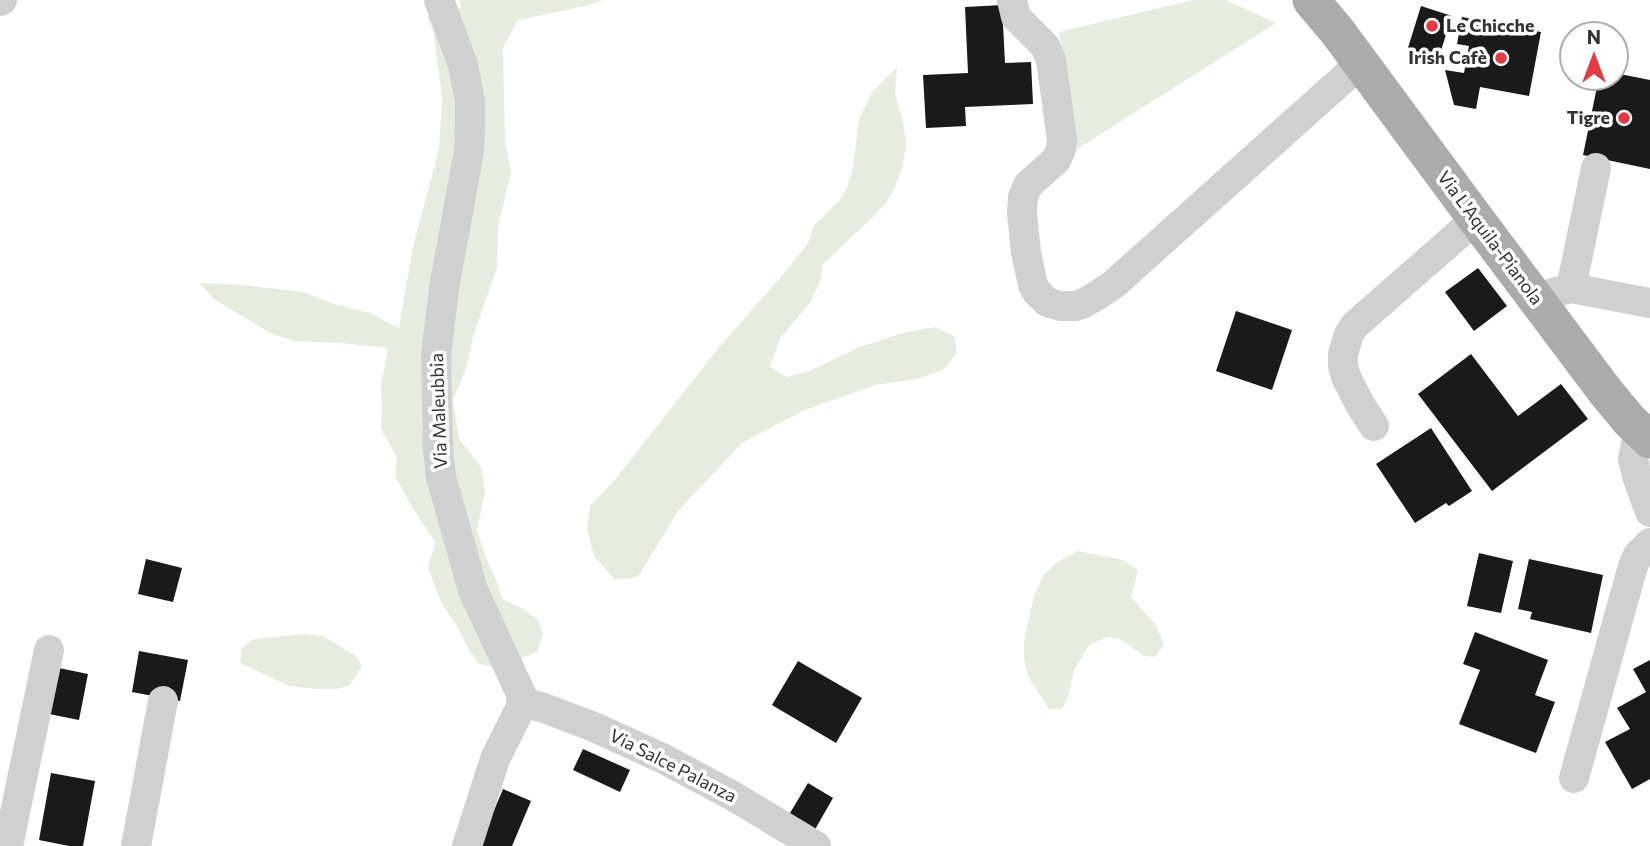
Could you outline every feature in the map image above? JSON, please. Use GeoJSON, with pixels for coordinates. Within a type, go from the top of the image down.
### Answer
{"type":"FeatureCollection","features":[{"type":"Feature","properties":{"kind":"main road","name":"Via L'Aquila-Pianola"},"geometry":{"type":"LineString","coordinates":[[1311,0],[1334,15],[1361,63],[1476,219],[1605,391],[1647,438]]}},
{"type":"Feature","properties":{"kind":"street","name":"Via Maleubbia"},"geometry":{"type":"LineString","coordinates":[[439,0],[463,65],[470,101],[468,151],[444,288],[436,356],[441,477],[473,590],[521,691],[522,702]]}},
{"type":"Feature","properties":{"kind":"street"},"geometry":{"type":"LineString","coordinates":[[1012,0],[1016,18],[1045,46],[1051,60],[1061,149],[1056,160],[1028,185],[1023,197],[1023,214],[1026,252],[1033,285],[1047,302],[1060,306],[1075,306],[1114,284],[1361,63]]}},
{"type":"Feature","properties":{"kind":"street"},"geometry":{"type":"LineString","coordinates":[[1571,288],[1596,168]]}},
{"type":"Feature","properties":{"kind":"street"},"geometry":{"type":"LineString","coordinates":[[1374,426],[1346,377],[1343,366],[1349,334],[1355,325],[1476,219]]}},
{"type":"Feature","properties":{"kind":"street"},"geometry":{"type":"LineString","coordinates":[[1539,303],[1554,292],[1571,288],[1650,303]]}},
{"type":"Feature","properties":{"kind":"street"},"geometry":{"type":"LineString","coordinates":[[1647,438],[1636,444],[1633,459],[1650,512]]}},
{"type":"Feature","properties":{"kind":"street"},"geometry":{"type":"LineString","coordinates":[[1574,778],[1633,566],[1638,555],[1650,543]]}},
{"type":"Feature","properties":{"kind":"street"},"geometry":{"type":"LineString","coordinates":[[4,846],[49,650]]}},
{"type":"Feature","properties":{"kind":"street"},"geometry":{"type":"LineString","coordinates":[[136,846],[163,701]]}},
{"type":"Feature","properties":{"kind":"street"},"geometry":{"type":"LineString","coordinates":[[467,846],[495,759],[522,702]]}},
{"type":"Feature","properties":{"kind":"street","name":"Via Salce Palanza"},"geometry":{"type":"LineString","coordinates":[[522,702],[594,727],[664,759],[733,796],[816,846]]}},
{"type":"Feature","properties":{"kind":"shaded area"},"geometry":{"type":"Polygon","coordinates":[[[460,0],[604,0],[518,20],[503,48],[505,141],[511,172],[498,227],[497,267],[473,337],[467,366],[453,400],[459,439],[481,467],[485,491],[477,531],[502,599],[538,620],[543,634],[537,652],[498,668],[479,664],[441,602],[428,568],[435,542],[395,476],[397,458],[381,429],[381,382],[388,348],[295,341],[272,334],[214,299],[199,283],[303,292],[334,304],[370,313],[399,328],[413,247],[439,149],[442,97],[433,29],[427,17],[461,8],[460,0]]]}},
{"type":"Feature","properties":{"kind":"shaded area"},"geometry":{"type":"Polygon","coordinates":[[[1193,0],[1225,0],[1276,23],[1077,149],[1059,32],[1193,0]]]}},
{"type":"Feature","properties":{"kind":"shaded area"},"geometry":{"type":"Polygon","coordinates":[[[897,67],[895,95],[903,120],[906,145],[895,187],[886,203],[823,264],[820,282],[810,303],[780,338],[770,367],[787,377],[812,370],[857,348],[906,332],[934,327],[954,336],[957,353],[943,370],[917,379],[875,385],[805,410],[743,442],[678,511],[638,577],[615,580],[594,556],[587,529],[590,506],[614,481],[720,346],[787,270],[808,243],[814,225],[839,201],[847,188],[853,167],[859,119],[873,91],[897,67]]]}},
{"type":"Feature","properties":{"kind":"shaded area"},"geometry":{"type":"Polygon","coordinates":[[[1078,551],[1123,560],[1138,570],[1131,597],[1156,625],[1164,645],[1155,657],[1144,656],[1120,639],[1108,637],[1090,644],[1074,670],[1068,697],[1062,709],[1049,709],[1029,678],[1024,660],[1024,642],[1034,596],[1043,576],[1056,563],[1078,551]]]}},
{"type":"Feature","properties":{"kind":"shaded area"},"geometry":{"type":"Polygon","coordinates":[[[304,634],[323,636],[356,656],[362,666],[350,685],[338,689],[290,686],[240,663],[242,648],[253,639],[304,634]]]}},
{"type":"Feature","properties":{"kind":"building"},"geometry":{"type":"Polygon","coordinates":[[[1002,5],[1005,63],[1031,62],[1033,104],[965,107],[966,126],[926,128],[923,75],[968,73],[965,7],[1002,5]]]}},
{"type":"Feature","properties":{"kind":"building","name":"Le Chicche"},"geometry":{"type":"Polygon","coordinates":[[[1421,6],[1452,16],[1438,60],[1407,51],[1421,6]]]}},
{"type":"Feature","properties":{"kind":"building","name":"Irish Cafè"},"geometry":{"type":"Polygon","coordinates":[[[1462,17],[1541,32],[1529,96],[1480,87],[1476,109],[1454,105],[1445,70],[1464,73],[1469,46],[1457,44],[1462,17]]]}},
{"type":"Feature","properties":{"kind":"building"},"geometry":{"type":"Polygon","coordinates":[[[1629,76],[1650,80],[1650,169],[1583,155],[1596,91],[1629,91],[1629,76]]]}},
{"type":"Feature","properties":{"kind":"building"},"geometry":{"type":"Polygon","coordinates":[[[1478,268],[1507,306],[1474,331],[1445,292],[1478,268]]]}},
{"type":"Feature","properties":{"kind":"building"},"geometry":{"type":"Polygon","coordinates":[[[1236,311],[1292,330],[1272,390],[1216,371],[1236,311]]]}},
{"type":"Feature","properties":{"kind":"building"},"geometry":{"type":"Polygon","coordinates":[[[1471,354],[1518,416],[1561,384],[1588,419],[1492,491],[1418,394],[1471,354]]]}},
{"type":"Feature","properties":{"kind":"building"},"geometry":{"type":"Polygon","coordinates":[[[1431,428],[1472,491],[1449,506],[1446,503],[1415,523],[1376,464],[1431,428]]]}},
{"type":"Feature","properties":{"kind":"building"},"geometry":{"type":"Polygon","coordinates":[[[1479,553],[1513,561],[1501,613],[1467,606],[1479,553]]]}},
{"type":"Feature","properties":{"kind":"building"},"geometry":{"type":"Polygon","coordinates":[[[146,559],[182,568],[173,602],[138,594],[146,559]]]}},
{"type":"Feature","properties":{"kind":"building"},"geometry":{"type":"Polygon","coordinates":[[[1529,559],[1603,575],[1591,633],[1530,619],[1532,612],[1518,609],[1529,559]]]}},
{"type":"Feature","properties":{"kind":"building"},"geometry":{"type":"Polygon","coordinates":[[[1475,632],[1548,660],[1535,695],[1555,702],[1536,753],[1459,724],[1480,670],[1463,664],[1475,632]]]}},
{"type":"Feature","properties":{"kind":"building"},"geometry":{"type":"Polygon","coordinates":[[[139,651],[188,660],[180,701],[132,692],[139,651]]]}},
{"type":"Feature","properties":{"kind":"building"},"geometry":{"type":"Polygon","coordinates":[[[1650,660],[1650,779],[1632,789],[1605,742],[1630,729],[1617,708],[1646,692],[1633,669],[1650,660]]]}},
{"type":"Feature","properties":{"kind":"building"},"geometry":{"type":"Polygon","coordinates":[[[798,661],[862,698],[836,743],[772,705],[798,661]]]}},
{"type":"Feature","properties":{"kind":"building"},"geometry":{"type":"Polygon","coordinates":[[[54,667],[88,674],[79,720],[44,713],[54,667]]]}},
{"type":"Feature","properties":{"kind":"building"},"geometry":{"type":"Polygon","coordinates":[[[583,749],[630,770],[620,792],[573,770],[583,749]]]}},
{"type":"Feature","properties":{"kind":"building"},"geometry":{"type":"Polygon","coordinates":[[[51,773],[95,781],[83,846],[39,840],[51,773]]]}},
{"type":"Feature","properties":{"kind":"building"},"geometry":{"type":"Polygon","coordinates":[[[808,783],[833,798],[813,833],[787,818],[808,783]]]}},
{"type":"Feature","properties":{"kind":"building"},"geometry":{"type":"Polygon","coordinates":[[[503,789],[531,801],[512,846],[479,846],[503,789]]]}},
{"type":"Feature","properties":{"kind":"place","name":"Le Chicche"},"geometry":{"type":"Point","coordinates":[1432,26]}},
{"type":"Feature","properties":{"kind":"place","name":"Irish Cafè"},"geometry":{"type":"Point","coordinates":[1501,58]}},
{"type":"Feature","properties":{"kind":"place","name":"Tigre"},"geometry":{"type":"Point","coordinates":[1624,118]}}]}
